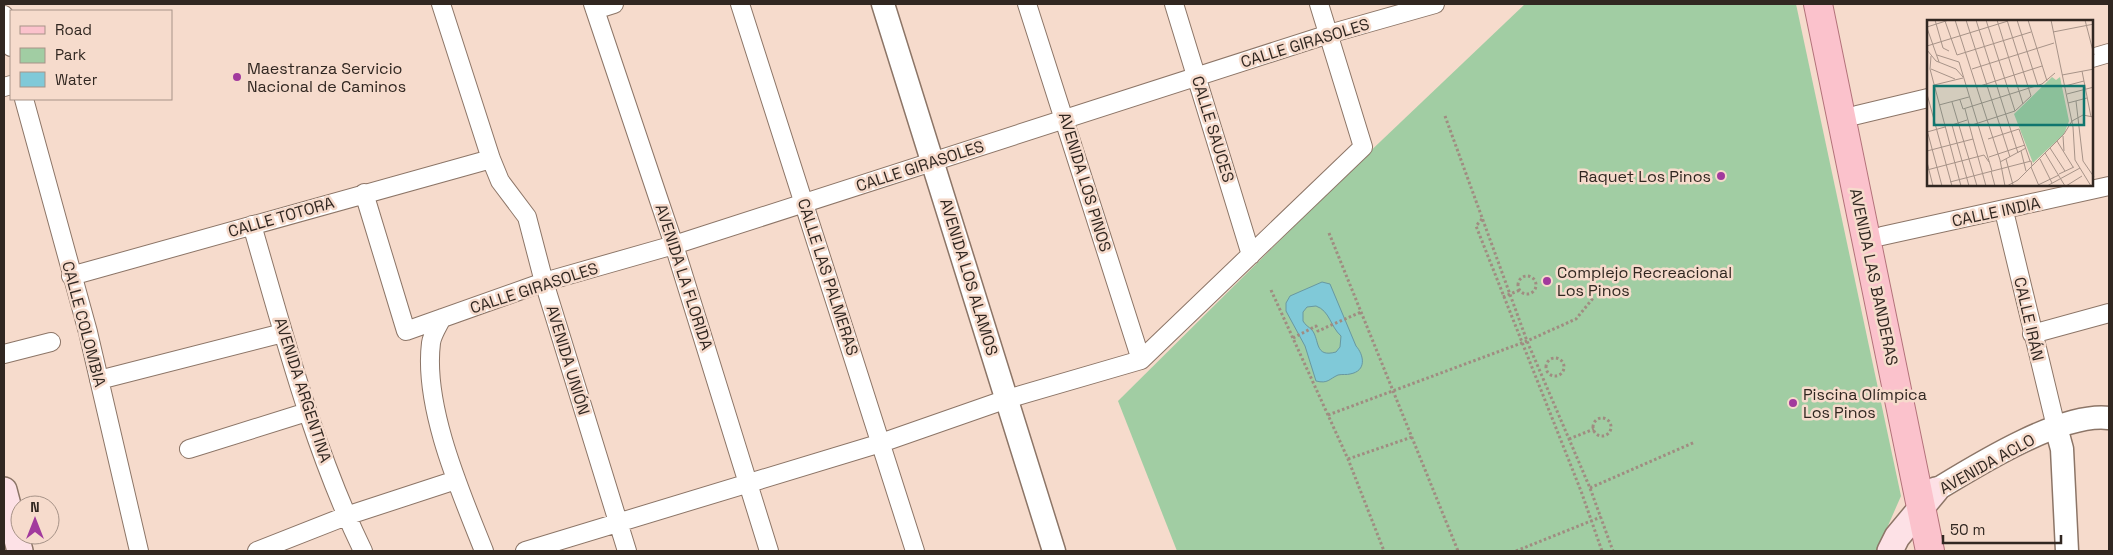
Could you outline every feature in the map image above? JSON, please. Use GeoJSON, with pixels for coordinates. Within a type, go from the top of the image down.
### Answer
{"type":"FeatureCollection","features":[{"type":"Feature","properties":{"kind":"main road","name":"AVENIDA LAS BANDERAS"},"geometry":{"type":"LineString","coordinates":[[1818,4],[1929,499],[1948,551]]}},
{"type":"Feature","properties":{"kind":"main road","name":"AVENIDA LAS BANDERAS"},"geometry":{"type":"LineString","coordinates":[[1836,4],[1882,236],[1929,499],[1930,551]]}},
{"type":"Feature","properties":{"kind":"main road"},"geometry":{"type":"LineString","coordinates":[[4,490],[20,551]]}},
{"type":"Feature","properties":{"kind":"main road","name":"AVENIDA ACLO"},"geometry":{"type":"LineString","coordinates":[[1890,551],[1897,537],[1929,499]]}},
{"type":"Feature","properties":{"kind":"street","name":"AVENIDA UNIÓN"},"geometry":{"type":"LineString","coordinates":[[441,4],[491,159],[500,181],[527,218],[544,282],[627,551]]}},
{"type":"Feature","properties":{"kind":"street"},"geometry":{"type":"LineString","coordinates":[[594,7],[614,4]]}},
{"type":"Feature","properties":{"kind":"street","name":"CALLE LAS PALMERAS"},"geometry":{"type":"LineString","coordinates":[[740,4],[915,551]]}},
{"type":"Feature","properties":{"kind":"street","name":"AVENIDA LOS ALAMOS"},"geometry":{"type":"LineString","coordinates":[[883,4],[1054,551]]}},
{"type":"Feature","properties":{"kind":"street","name":"AVENIDA LOS PINOS"},"geometry":{"type":"LineString","coordinates":[[1028,4],[1141,360]]}},
{"type":"Feature","properties":{"kind":"street","name":"CALLE SAUCES"},"geometry":{"type":"LineString","coordinates":[[1174,4],[1198,76],[1251,254]]}},
{"type":"Feature","properties":{"kind":"street"},"geometry":{"type":"LineString","coordinates":[[525,551],[881,443],[1007,399],[1141,360],[1363,147],[1319,4]]}},
{"type":"Feature","properties":{"kind":"street","name":"CALLE GIRASOLES"},"geometry":{"type":"LineString","coordinates":[[364,193],[406,331],[544,282],[674,245],[1329,34],[1435,4]]}},
{"type":"Feature","properties":{"kind":"street","name":"AVENIDA LA FLORIDA"},"geometry":{"type":"LineString","coordinates":[[594,7],[674,245],[749,484],[768,551]]}},
{"type":"Feature","properties":{"kind":"street"},"geometry":{"type":"LineString","coordinates":[[5,22],[10,43]]}},
{"type":"Feature","properties":{"kind":"street"},"geometry":{"type":"LineString","coordinates":[[2093,58],[2109,53]]}},
{"type":"Feature","properties":{"kind":"street"},"geometry":{"type":"LineString","coordinates":[[1857,115],[1927,98]]}},
{"type":"Feature","properties":{"kind":"street","name":"CALLE COLOMBIA"},"geometry":{"type":"LineString","coordinates":[[24,100],[99,380],[139,551]]}},
{"type":"Feature","properties":{"kind":"street","name":"CALLE TOTORA"},"geometry":{"type":"LineString","coordinates":[[71,276],[491,159]]}},
{"type":"Feature","properties":{"kind":"street","name":"CALLE INDIA"},"geometry":{"type":"LineString","coordinates":[[1882,236],[2004,211],[2109,186]]}},
{"type":"Feature","properties":{"kind":"street","name":"CALLE IRÁN"},"geometry":{"type":"LineString","coordinates":[[2004,211],[2032,334],[2056,427]]}},
{"type":"Feature","properties":{"kind":"street","name":"AVENIDA ARGENTINA"},"geometry":{"type":"LineString","coordinates":[[252,226],[307,412],[346,516],[363,551]]}},
{"type":"Feature","properties":{"kind":"street"},"geometry":{"type":"LineString","coordinates":[[2032,334],[2109,313]]}},
{"type":"Feature","properties":{"kind":"street"},"geometry":{"type":"LineString","coordinates":[[442,318],[431,342],[432,381],[438,416],[456,480],[484,551]]}},
{"type":"Feature","properties":{"kind":"street"},"geometry":{"type":"LineString","coordinates":[[99,380],[284,333]]}},
{"type":"Feature","properties":{"kind":"street"},"geometry":{"type":"LineString","coordinates":[[4,354],[51,342]]}},
{"type":"Feature","properties":{"kind":"street"},"geometry":{"type":"LineString","coordinates":[[189,449],[307,412]]}},
{"type":"Feature","properties":{"kind":"street","name":"AVENIDA ACLO"},"geometry":{"type":"LineString","coordinates":[[1929,499],[1973,468],[2056,427],[2097,417],[2109,418]]}},
{"type":"Feature","properties":{"kind":"street"},"geometry":{"type":"LineString","coordinates":[[2056,427],[2062,450],[2067,551]]}},
{"type":"Feature","properties":{"kind":"street"},"geometry":{"type":"LineString","coordinates":[[257,551],[346,516],[456,480]]}},
{"type":"Feature","properties":{"kind":"path"},"geometry":{"type":"LineString","coordinates":[[1445,116],[1527,341],[1590,488],[1613,551]]}},
{"type":"Feature","properties":{"kind":"path"},"geometry":{"type":"LineString","coordinates":[[1482,219],[1476,226],[1521,344],[1581,491],[1602,551]]}},
{"type":"Feature","properties":{"kind":"path"},"geometry":{"type":"LineString","coordinates":[[1329,233],[1458,551]]}},
{"type":"Feature","properties":{"kind":"path"},"geometry":{"type":"LineString","coordinates":[[1523,277],[1532,277],[1536,281],[1536,287],[1533,292],[1527,294],[1520,290],[1519,281],[1523,277]]}},
{"type":"Feature","properties":{"kind":"path"},"geometry":{"type":"LineString","coordinates":[[1271,290],[1348,459],[1384,551]]}},
{"type":"Feature","properties":{"kind":"path"},"geometry":{"type":"LineString","coordinates":[[1503,297],[1520,290]]}},
{"type":"Feature","properties":{"kind":"path"},"geometry":{"type":"LineString","coordinates":[[1328,415],[1521,344],[1576,319],[1594,297]]}},
{"type":"Feature","properties":{"kind":"path"},"geometry":{"type":"LineString","coordinates":[[1293,338],[1316,326],[1318,331],[1362,312]]}},
{"type":"Feature","properties":{"kind":"path"},"geometry":{"type":"LineString","coordinates":[[1553,358],[1562,360],[1563,371],[1556,376],[1550,374],[1547,370],[1548,362],[1553,358]]}},
{"type":"Feature","properties":{"kind":"path"},"geometry":{"type":"LineString","coordinates":[[1540,372],[1547,370]]}},
{"type":"Feature","properties":{"kind":"path"},"geometry":{"type":"LineString","coordinates":[[1606,418],[1610,422],[1611,428],[1606,435],[1597,434],[1594,430],[1594,424],[1597,419],[1606,418]]}},
{"type":"Feature","properties":{"kind":"path"},"geometry":{"type":"LineString","coordinates":[[1569,439],[1594,430]]}},
{"type":"Feature","properties":{"kind":"path"},"geometry":{"type":"LineString","coordinates":[[1348,459],[1412,437]]}},
{"type":"Feature","properties":{"kind":"path"},"geometry":{"type":"LineString","coordinates":[[1590,488],[1694,442]]}},
{"type":"Feature","properties":{"kind":"path"},"geometry":{"type":"LineString","coordinates":[[1516,551],[1601,517]]}},
{"type":"Feature","properties":{"kind":"green space","name":"Complejo Recreacional Los Pinos"},"geometry":{"type":"Polygon","coordinates":[[[1525,4],[1796,4],[1901,496],[1877,551],[1177,551],[1118,401],[1361,160],[1525,4]]]}},
{"type":"Feature","properties":{"kind":"water"},"geometry":{"type":"Polygon","coordinates":[[[1322,282],[1330,284],[1361,354],[1362,362],[1359,370],[1350,374],[1338,375],[1326,381],[1316,381],[1305,346],[1286,311],[1286,303],[1290,296],[1322,282]],[[1316,306],[1307,307],[1303,312],[1303,321],[1312,330],[1321,350],[1329,353],[1336,352],[1340,347],[1341,336],[1321,308],[1316,306]]]}},
{"type":"Feature","properties":{"kind":"place","name":"Maestranza Servicio Nacional de Caminos"},"geometry":{"type":"Point","coordinates":[237,77]}},
{"type":"Feature","properties":{"kind":"place","name":"Raquet Los Pinos"},"geometry":{"type":"Point","coordinates":[1721,176]}},
{"type":"Feature","properties":{"kind":"place","name":"Complejo Recreacional Los Pinos"},"geometry":{"type":"Point","coordinates":[1547,281]}},
{"type":"Feature","properties":{"kind":"place","name":"Piscina Olímpica Los Pinos"},"geometry":{"type":"Point","coordinates":[1793,403]}}]}
